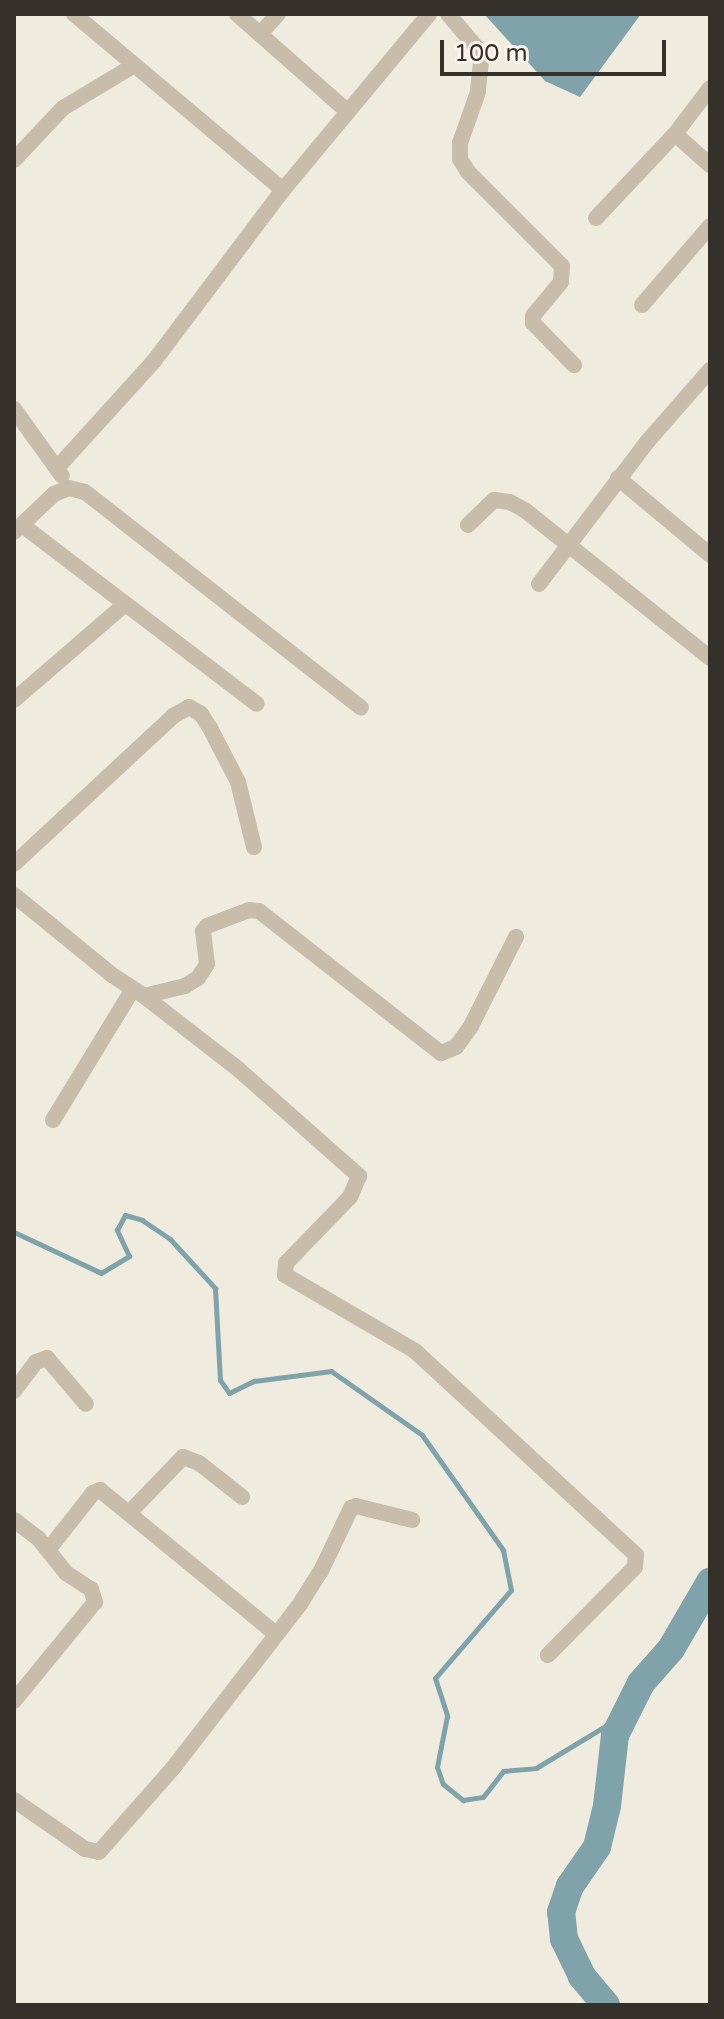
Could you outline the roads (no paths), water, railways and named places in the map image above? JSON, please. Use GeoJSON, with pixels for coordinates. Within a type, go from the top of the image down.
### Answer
{"type":"FeatureCollection","features":[{"type":"Feature","properties":{"kind":"street"},"geometry":{"type":"LineString","coordinates":[[74,14],[283,190]]}},
{"type":"Feature","properties":{"kind":"street"},"geometry":{"type":"LineString","coordinates":[[237,14],[347,111]]}},
{"type":"Feature","properties":{"kind":"street"},"geometry":{"type":"LineString","coordinates":[[260,34],[278,14]]}},
{"type":"Feature","properties":{"kind":"street"},"geometry":{"type":"LineString","coordinates":[[57,468],[164,348],[283,190],[429,14]]}},
{"type":"Feature","properties":{"kind":"street"},"geometry":{"type":"LineString","coordinates":[[448,14],[477,48],[481,61],[478,92],[460,143],[460,159],[468,172],[562,266],[561,282],[533,316],[533,323],[574,365]]}},
{"type":"Feature","properties":{"kind":"street"},"geometry":{"type":"LineString","coordinates":[[14,160],[63,108],[133,66]]}},
{"type":"Feature","properties":{"kind":"street"},"geometry":{"type":"LineString","coordinates":[[596,218],[675,134],[710,88]]}},
{"type":"Feature","properties":{"kind":"street"},"geometry":{"type":"LineString","coordinates":[[675,134],[710,165]]}},
{"type":"Feature","properties":{"kind":"street"},"geometry":{"type":"LineString","coordinates":[[642,305],[710,226]]}},
{"type":"Feature","properties":{"kind":"street"},"geometry":{"type":"LineString","coordinates":[[539,584],[618,478],[710,370]]}},
{"type":"Feature","properties":{"kind":"street"},"geometry":{"type":"LineString","coordinates":[[14,409],[69,488]]}},
{"type":"Feature","properties":{"kind":"street"},"geometry":{"type":"LineString","coordinates":[[618,478],[710,555]]}},
{"type":"Feature","properties":{"kind":"street"},"geometry":{"type":"LineString","coordinates":[[257,704],[18,529],[54,494],[69,488],[85,492],[361,708]]}},
{"type":"Feature","properties":{"kind":"street"},"geometry":{"type":"LineString","coordinates":[[468,525],[490,502],[502,500],[526,511],[710,658]]}},
{"type":"Feature","properties":{"kind":"street"},"geometry":{"type":"LineString","coordinates":[[14,700],[124,605]]}},
{"type":"Feature","properties":{"kind":"street"},"geometry":{"type":"LineString","coordinates":[[14,864],[173,716],[189,707],[201,714],[238,782],[254,847]]}},
{"type":"Feature","properties":{"kind":"street"},"geometry":{"type":"LineString","coordinates":[[14,895],[238,1069],[359,1176],[350,1197],[286,1263],[285,1275],[415,1351],[636,1555],[635,1567],[548,1655]]}},
{"type":"Feature","properties":{"kind":"street"},"geometry":{"type":"LineString","coordinates":[[53,1120],[138,992],[193,983],[207,964],[205,927],[254,910],[274,921],[430,1046],[445,1053],[456,1047],[471,1026],[516,937]]}},
{"type":"Feature","properties":{"kind":"street"},"geometry":{"type":"LineString","coordinates":[[14,1391],[36,1362],[47,1358],[86,1404]]}},
{"type":"Feature","properties":{"kind":"street"},"geometry":{"type":"LineString","coordinates":[[129,1513],[183,1457],[199,1463],[242,1497]]}},
{"type":"Feature","properties":{"kind":"street"},"geometry":{"type":"LineString","coordinates":[[48,1550],[97,1490],[276,1634]]}},
{"type":"Feature","properties":{"kind":"street"},"geometry":{"type":"LineString","coordinates":[[14,1800],[85,1849],[99,1852],[173,1768],[276,1634],[321,1571],[351,1508],[365,1507],[412,1520]]}},
{"type":"Feature","properties":{"kind":"street"},"geometry":{"type":"LineString","coordinates":[[14,1520],[48,1550],[66,1573],[91,1589],[95,1602],[14,1701]]}},
{"type":"Feature","properties":{"kind":"water"},"geometry":{"type":"Polygon","coordinates":[[[484,14],[641,14],[580,97],[545,81],[484,14]]]}},
{"type":"Feature","properties":{"kind":"waterway"},"geometry":{"type":"LineString","coordinates":[[14,1232],[101,1273],[129,1256],[117,1230],[125,1215],[142,1220],[170,1239],[215,1288],[220,1380],[229,1393],[254,1381],[331,1371],[422,1435],[503,1550],[511,1590],[435,1678],[447,1716],[437,1767],[443,1784],[463,1800],[483,1797],[503,1771],[536,1768],[625,1714]]}},
{"type":"Feature","properties":{"kind":"waterway"},"geometry":{"type":"LineString","coordinates":[[606,2005],[582,1976],[564,1939],[561,1912],[570,1886],[597,1847],[607,1806],[615,1735],[641,1683],[671,1649],[710,1582]]}}]}
